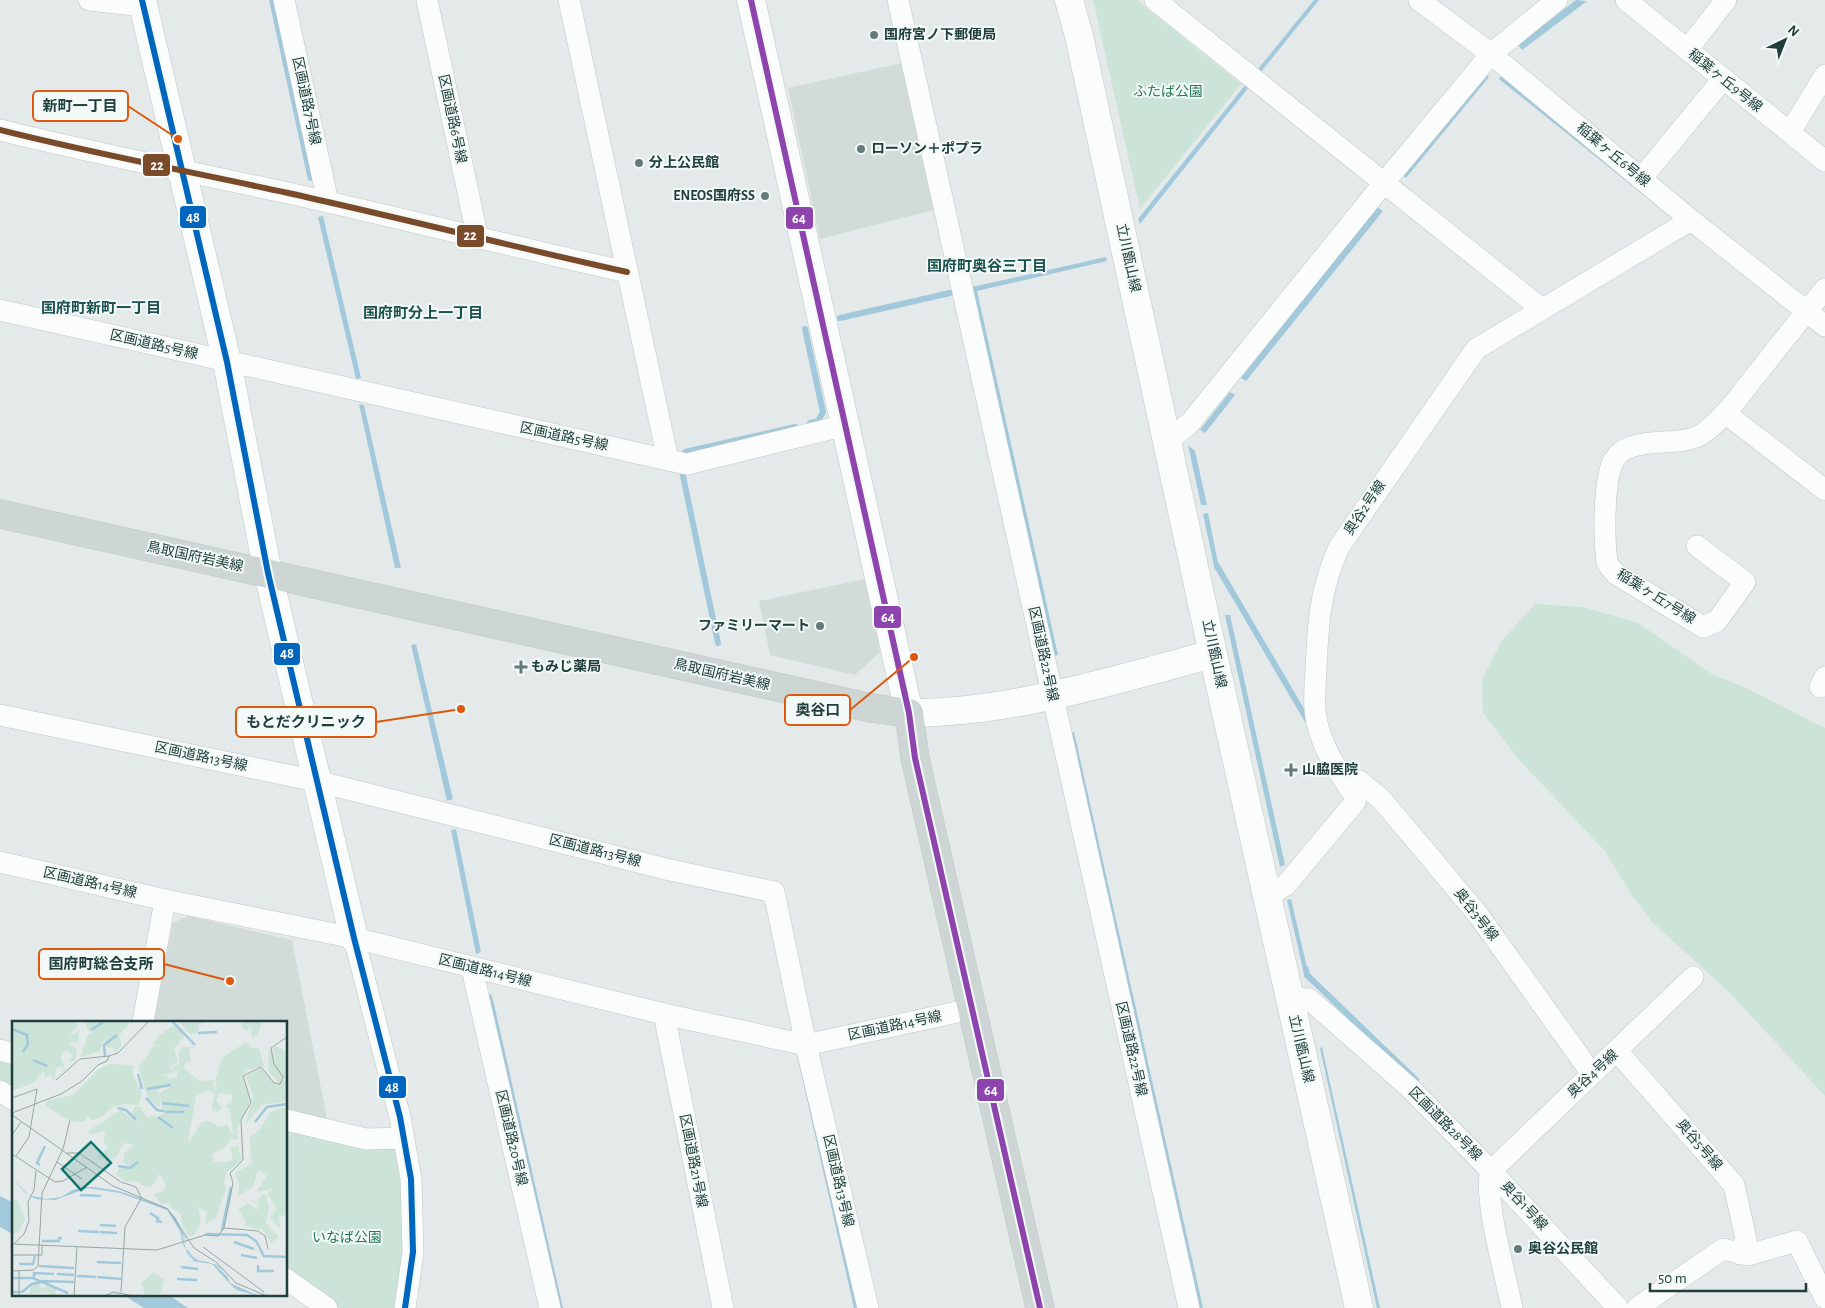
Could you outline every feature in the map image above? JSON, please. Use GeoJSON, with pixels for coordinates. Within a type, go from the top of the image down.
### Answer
{"type":"FeatureCollection","features":[{"type":"Feature","properties":{"kind":"main road","name":"鳥取国府岩美線"},"geometry":{"type":"LineString","coordinates":[[0,514],[871,708],[909,714]]}},
{"type":"Feature","properties":{"kind":"main road"},"geometry":{"type":"LineString","coordinates":[[909,714],[915,758],[1040,1308]]}},
{"type":"Feature","properties":{"kind":"street"},"geometry":{"type":"LineString","coordinates":[[89,0],[143,3],[227,362],[268,573],[316,781],[404,1138],[411,1179],[413,1252],[405,1308]]}},
{"type":"Feature","properties":{"kind":"street","name":"区画道路7号線"},"geometry":{"type":"LineString","coordinates":[[284,0],[328,202]]}},
{"type":"Feature","properties":{"kind":"street","name":"区画道路6号線"},"geometry":{"type":"LineString","coordinates":[[427,0],[478,239]]}},
{"type":"Feature","properties":{"kind":"street"},"geometry":{"type":"LineString","coordinates":[[569,0],[668,460]]}},
{"type":"Feature","properties":{"kind":"street"},"geometry":{"type":"LineString","coordinates":[[751,0],[909,714],[946,714],[1052,697],[1213,654]]}},
{"type":"Feature","properties":{"kind":"street","name":"区画道路22号線"},"geometry":{"type":"LineString","coordinates":[[898,0],[1189,1308]]}},
{"type":"Feature","properties":{"kind":"street","name":"立川甑山線"},"geometry":{"type":"LineString","coordinates":[[1068,0],[1079,36],[1213,654],[1359,1308]]}},
{"type":"Feature","properties":{"kind":"street"},"geometry":{"type":"LineString","coordinates":[[1155,0],[1383,184],[1542,309]]}},
{"type":"Feature","properties":{"kind":"street","name":"稲葉ヶ丘6号線"},"geometry":{"type":"LineString","coordinates":[[1419,0],[1491,54],[1691,220],[1807,311]]}},
{"type":"Feature","properties":{"kind":"street"},"geometry":{"type":"LineString","coordinates":[[1168,441],[1190,423],[1383,184],[1491,54],[1557,0]]}},
{"type":"Feature","properties":{"kind":"street","name":"稲葉ヶ丘9号線"},"geometry":{"type":"LineString","coordinates":[[1626,0],[1825,161]]}},
{"type":"Feature","properties":{"kind":"street"},"geometry":{"type":"LineString","coordinates":[[1687,50],[1726,0]]}},
{"type":"Feature","properties":{"kind":"street"},"geometry":{"type":"LineString","coordinates":[[1790,132],[1825,75]]}},
{"type":"Feature","properties":{"kind":"street"},"geometry":{"type":"LineString","coordinates":[[1641,178],[1723,79]]}},
{"type":"Feature","properties":{"kind":"street"},"geometry":{"type":"LineString","coordinates":[[0,130],[90,152],[182,169],[328,202],[478,239],[627,272]]}},
{"type":"Feature","properties":{"kind":"street","name":"奥谷2号線"},"geometry":{"type":"LineString","coordinates":[[1268,896],[1286,885],[1355,802],[1356,797],[1341,777],[1325,746],[1316,721],[1315,702],[1318,618],[1328,572],[1339,547],[1358,515],[1476,349],[1691,220]]}},
{"type":"Feature","properties":{"kind":"street","name":"稲葉ヶ丘7号線"},"geometry":{"type":"LineString","coordinates":[[1697,546],[1745,582],[1717,621],[1703,627],[1616,574],[1608,564],[1606,514],[1608,479],[1615,459],[1625,449],[1636,445],[1676,441],[1701,434],[1724,413],[1825,289]]}},
{"type":"Feature","properties":{"kind":"street","name":"区画道路5号線"},"geometry":{"type":"LineString","coordinates":[[0,310],[687,464],[846,425]]}},
{"type":"Feature","properties":{"kind":"street"},"geometry":{"type":"LineString","coordinates":[[1807,311],[1825,326]]}},
{"type":"Feature","properties":{"kind":"street"},"geometry":{"type":"LineString","coordinates":[[1724,413],[1825,490]]}},
{"type":"Feature","properties":{"kind":"street","name":"区画道路13号線"},"geometry":{"type":"LineString","coordinates":[[0,715],[316,781],[670,870],[774,892],[806,1045],[868,1308]]}},
{"type":"Feature","properties":{"kind":"street","name":"奥谷3号線"},"geometry":{"type":"LineString","coordinates":[[1341,777],[1359,781],[1381,799],[1425,851],[1479,916],[1592,1074]]}},
{"type":"Feature","properties":{"kind":"street","name":"区画道路14号線"},"geometry":{"type":"LineString","coordinates":[[0,862],[165,900],[354,938],[472,969],[806,1045],[971,1009]]}},
{"type":"Feature","properties":{"kind":"street"},"geometry":{"type":"LineString","coordinates":[[143,1021],[165,900]]}},
{"type":"Feature","properties":{"kind":"street","name":"区画道路20号線"},"geometry":{"type":"LineString","coordinates":[[472,969],[550,1308]]}},
{"type":"Feature","properties":{"kind":"street","name":"奥谷4号線"},"geometry":{"type":"LineString","coordinates":[[1491,1171],[1693,977]]}},
{"type":"Feature","properties":{"kind":"street","name":"区画道路28号線"},"geometry":{"type":"LineString","coordinates":[[1289,998],[1309,999],[1411,1089],[1491,1171],[1488,1182],[1491,1208],[1512,1308]]}},
{"type":"Feature","properties":{"kind":"street","name":"区画道路21号線"},"geometry":{"type":"LineString","coordinates":[[664,1014],[723,1308]]}},
{"type":"Feature","properties":{"kind":"street","name":"奥谷5号線"},"geometry":{"type":"LineString","coordinates":[[1617,1051],[1734,1185],[1746,1239],[1740,1254]]}},
{"type":"Feature","properties":{"kind":"street"},"geometry":{"type":"LineString","coordinates":[[0,1091],[12,1099]]}},
{"type":"Feature","properties":{"kind":"street"},"geometry":{"type":"LineString","coordinates":[[288,1120],[366,1139],[404,1138]]}},
{"type":"Feature","properties":{"kind":"street","name":"奥谷1号線"},"geometry":{"type":"LineString","coordinates":[[1491,1171],[1618,1308]]}},
{"type":"Feature","properties":{"kind":"street"},"geometry":{"type":"LineString","coordinates":[[1637,1308],[1723,1249],[1740,1254],[1760,1253],[1797,1241],[1824,1292]]}},
{"type":"Feature","properties":{"kind":"street"},"geometry":{"type":"LineString","coordinates":[[288,1280],[327,1308]]}},
{"type":"Feature","properties":{"kind":"shaded area","name":"ローソン＋ポプラ"},"geometry":{"type":"Polygon","coordinates":[[[902,63],[934,210],[820,239],[788,88],[902,63]]]}},
{"type":"Feature","properties":{"kind":"shaded area","name":"ファミリーマート"},"geometry":{"type":"Polygon","coordinates":[[[865,579],[880,652],[855,675],[770,655],[759,601],[865,579]]]}},
{"type":"Feature","properties":{"kind":"shaded area"},"geometry":{"type":"Polygon","coordinates":[[[188,916],[292,940],[328,1124],[288,1114],[288,1021],[152,1021],[173,923],[188,916]]]}},
{"type":"Feature","properties":{"kind":"green space","name":"ふたば公園"},"geometry":{"type":"Polygon","coordinates":[[[1093,0],[1137,0],[1241,84],[1140,209],[1093,0]]]}},
{"type":"Feature","properties":{"kind":"green space"},"geometry":{"type":"Polygon","coordinates":[[[1535,604],[1583,607],[1638,623],[1712,674],[1744,687],[1825,728],[1825,1096],[1729,992],[1653,923],[1633,897],[1605,851],[1519,760],[1483,713],[1482,679],[1503,639],[1535,604]]]}},
{"type":"Feature","properties":{"kind":"green space"},"geometry":{"type":"Polygon","coordinates":[[[0,1059],[12,1062],[12,1090],[0,1082],[0,1059]]]}},
{"type":"Feature","properties":{"kind":"green space","name":"いなば公園"},"geometry":{"type":"Polygon","coordinates":[[[288,1124],[399,1143],[405,1175],[401,1308],[335,1308],[288,1271],[288,1124]]]}},
{"type":"Feature","properties":{"kind":"water"},"geometry":{"type":"Polygon","coordinates":[[[269,0],[276,0],[315,182],[308,180],[269,0]]]}},
{"type":"Feature","properties":{"kind":"water"},"geometry":{"type":"Polygon","coordinates":[[[1314,0],[1319,0],[1261,72],[1258,69],[1314,0]]]}},
{"type":"Feature","properties":{"kind":"water"},"geometry":{"type":"Polygon","coordinates":[[[1576,0],[1587,1],[1522,50],[1518,45],[1576,0]]]}},
{"type":"Feature","properties":{"kind":"water"},"geometry":{"type":"Polygon","coordinates":[[[1484,73],[1489,77],[1406,178],[1401,174],[1484,73]]]}},
{"type":"Feature","properties":{"kind":"water"},"geometry":{"type":"Polygon","coordinates":[[[1502,75],[1676,221],[1499,79],[1502,75]]]}},
{"type":"Feature","properties":{"kind":"water"},"geometry":{"type":"Polygon","coordinates":[[[1246,84],[1249,87],[1140,224],[1138,219],[1246,84]]]}},
{"type":"Feature","properties":{"kind":"water"},"geometry":{"type":"Polygon","coordinates":[[[1377,207],[1383,211],[1246,381],[1241,378],[1377,207]]]}},
{"type":"Feature","properties":{"kind":"water"},"geometry":{"type":"Polygon","coordinates":[[[323,216],[361,378],[356,379],[318,217],[323,216]]]}},
{"type":"Feature","properties":{"kind":"water"},"geometry":{"type":"Polygon","coordinates":[[[1106,257],[1107,261],[977,291],[1058,655],[1054,656],[972,287],[1106,257]]]}},
{"type":"Feature","properties":{"kind":"water"},"geometry":{"type":"Polygon","coordinates":[[[1230,392],[1235,395],[1205,433],[1200,430],[1230,392]]]}},
{"type":"Feature","properties":{"kind":"water"},"geometry":{"type":"Polygon","coordinates":[[[359,404],[364,405],[401,568],[395,568],[359,404]]]}},
{"type":"Feature","properties":{"kind":"water"},"geometry":{"type":"Polygon","coordinates":[[[1188,445],[1195,451],[1207,505],[1201,505],[1188,445]]]}},
{"type":"Feature","properties":{"kind":"water"},"geometry":{"type":"Polygon","coordinates":[[[1208,513],[1220,573],[1215,570],[1203,514],[1208,513]]]}},
{"type":"Feature","properties":{"kind":"water"},"geometry":{"type":"Polygon","coordinates":[[[1225,615],[1230,615],[1285,865],[1280,867],[1225,615]]]}},
{"type":"Feature","properties":{"kind":"water"},"geometry":{"type":"Polygon","coordinates":[[[416,644],[453,799],[447,801],[411,645],[416,644]]]}},
{"type":"Feature","properties":{"kind":"water"},"geometry":{"type":"Polygon","coordinates":[[[1074,732],[1203,1308],[1199,1308],[1070,733],[1074,732]]]}},
{"type":"Feature","properties":{"kind":"water"},"geometry":{"type":"Polygon","coordinates":[[[456,829],[481,952],[476,954],[451,830],[456,829]]]}},
{"type":"Feature","properties":{"kind":"water"},"geometry":{"type":"Polygon","coordinates":[[[1291,899],[1309,976],[1305,978],[1287,900],[1291,899]]]}},
{"type":"Feature","properties":{"kind":"water"},"geometry":{"type":"Polygon","coordinates":[[[491,994],[563,1308],[556,1308],[486,996],[491,994]]]}},
{"type":"Feature","properties":{"kind":"water"},"geometry":{"type":"Polygon","coordinates":[[[1322,1047],[1380,1308],[1377,1308],[1320,1048],[1322,1047]]]}},
{"type":"Feature","properties":{"kind":"water"},"geometry":{"type":"Polygon","coordinates":[[[797,1055],[801,1055],[858,1308],[854,1308],[797,1055]]]}},
{"type":"Feature","properties":{"kind":"water"},"geometry":{"type":"Polygon","coordinates":[[[0,1196],[12,1202],[12,1234],[0,1227],[0,1196]]]}},
{"type":"Feature","properties":{"kind":"water"},"geometry":{"type":"Polygon","coordinates":[[[125,1296],[170,1296],[188,1308],[144,1308],[125,1296]]]}},
{"type":"Feature","properties":{"kind":"waterway"},"geometry":{"type":"LineString","coordinates":[[840,318],[950,293]]}},
{"type":"Feature","properties":{"kind":"waterway"},"geometry":{"type":"LineString","coordinates":[[805,329],[823,412],[818,421],[810,423]]}},
{"type":"Feature","properties":{"kind":"waterway"},"geometry":{"type":"LineString","coordinates":[[685,452],[795,427]]}},
{"type":"Feature","properties":{"kind":"waterway"},"geometry":{"type":"LineString","coordinates":[[683,476],[718,643]]}},
{"type":"Feature","properties":{"kind":"waterway"},"geometry":{"type":"LineString","coordinates":[[1217,566],[1309,723]]}},
{"type":"Feature","properties":{"kind":"waterway"},"geometry":{"type":"LineString","coordinates":[[1306,969],[1307,975],[1416,1080]]}},
{"type":"Feature","properties":{"kind":"transit line","name":"48"},"geometry":{"type":"LineString","coordinates":[[142,0],[227,362],[268,573],[354,938],[400,1117],[411,1179],[413,1252],[405,1308]]}},
{"type":"Feature","properties":{"kind":"transit line","name":"64"},"geometry":{"type":"LineString","coordinates":[[751,0],[909,713],[915,758],[1040,1308]]}},
{"type":"Feature","properties":{"kind":"transit line","name":"22"},"geometry":{"type":"LineString","coordinates":[[0,130],[252,185],[627,272]]}},
{"type":"Feature","properties":{"kind":"place","name":"国府宮ノ下郵便局"},"geometry":{"type":"Point","coordinates":[874,35]}},
{"type":"Feature","properties":{"kind":"place","name":"新町一丁目"},"geometry":{"type":"Point","coordinates":[178,139]}},
{"type":"Feature","properties":{"kind":"place","name":"ローソン＋ポプラ"},"geometry":{"type":"Point","coordinates":[861,149]}},
{"type":"Feature","properties":{"kind":"place","name":"分上公民館"},"geometry":{"type":"Point","coordinates":[639,163]}},
{"type":"Feature","properties":{"kind":"place","name":"ENEOS国府SS"},"geometry":{"type":"Point","coordinates":[765,196]}},
{"type":"Feature","properties":{"kind":"place","name":"ファミリーマート"},"geometry":{"type":"Point","coordinates":[820,626]}},
{"type":"Feature","properties":{"kind":"place","name":"奥谷口"},"geometry":{"type":"Point","coordinates":[914,657]}},
{"type":"Feature","properties":{"kind":"place","name":"もみじ薬局"},"geometry":{"type":"Point","coordinates":[521,667]}},
{"type":"Feature","properties":{"kind":"place","name":"もとだクリニック"},"geometry":{"type":"Point","coordinates":[461,709]}},
{"type":"Feature","properties":{"kind":"place","name":"山脇医院"},"geometry":{"type":"Point","coordinates":[1291,770]}},
{"type":"Feature","properties":{"kind":"place","name":"国府町総合支所"},"geometry":{"type":"Point","coordinates":[230,981]}},
{"type":"Feature","properties":{"kind":"place","name":"奥谷公民館"},"geometry":{"type":"Point","coordinates":[1518,1249]}},
{"type":"Feature","properties":{"kind":"district","name":"国府町奥谷三丁目"},"geometry":{"type":"Point","coordinates":[987,266]}},
{"type":"Feature","properties":{"kind":"district","name":"国府町新町一丁目"},"geometry":{"type":"Point","coordinates":[101,308]}},
{"type":"Feature","properties":{"kind":"district","name":"国府町分上一丁目"},"geometry":{"type":"Point","coordinates":[423,313]}}]}
